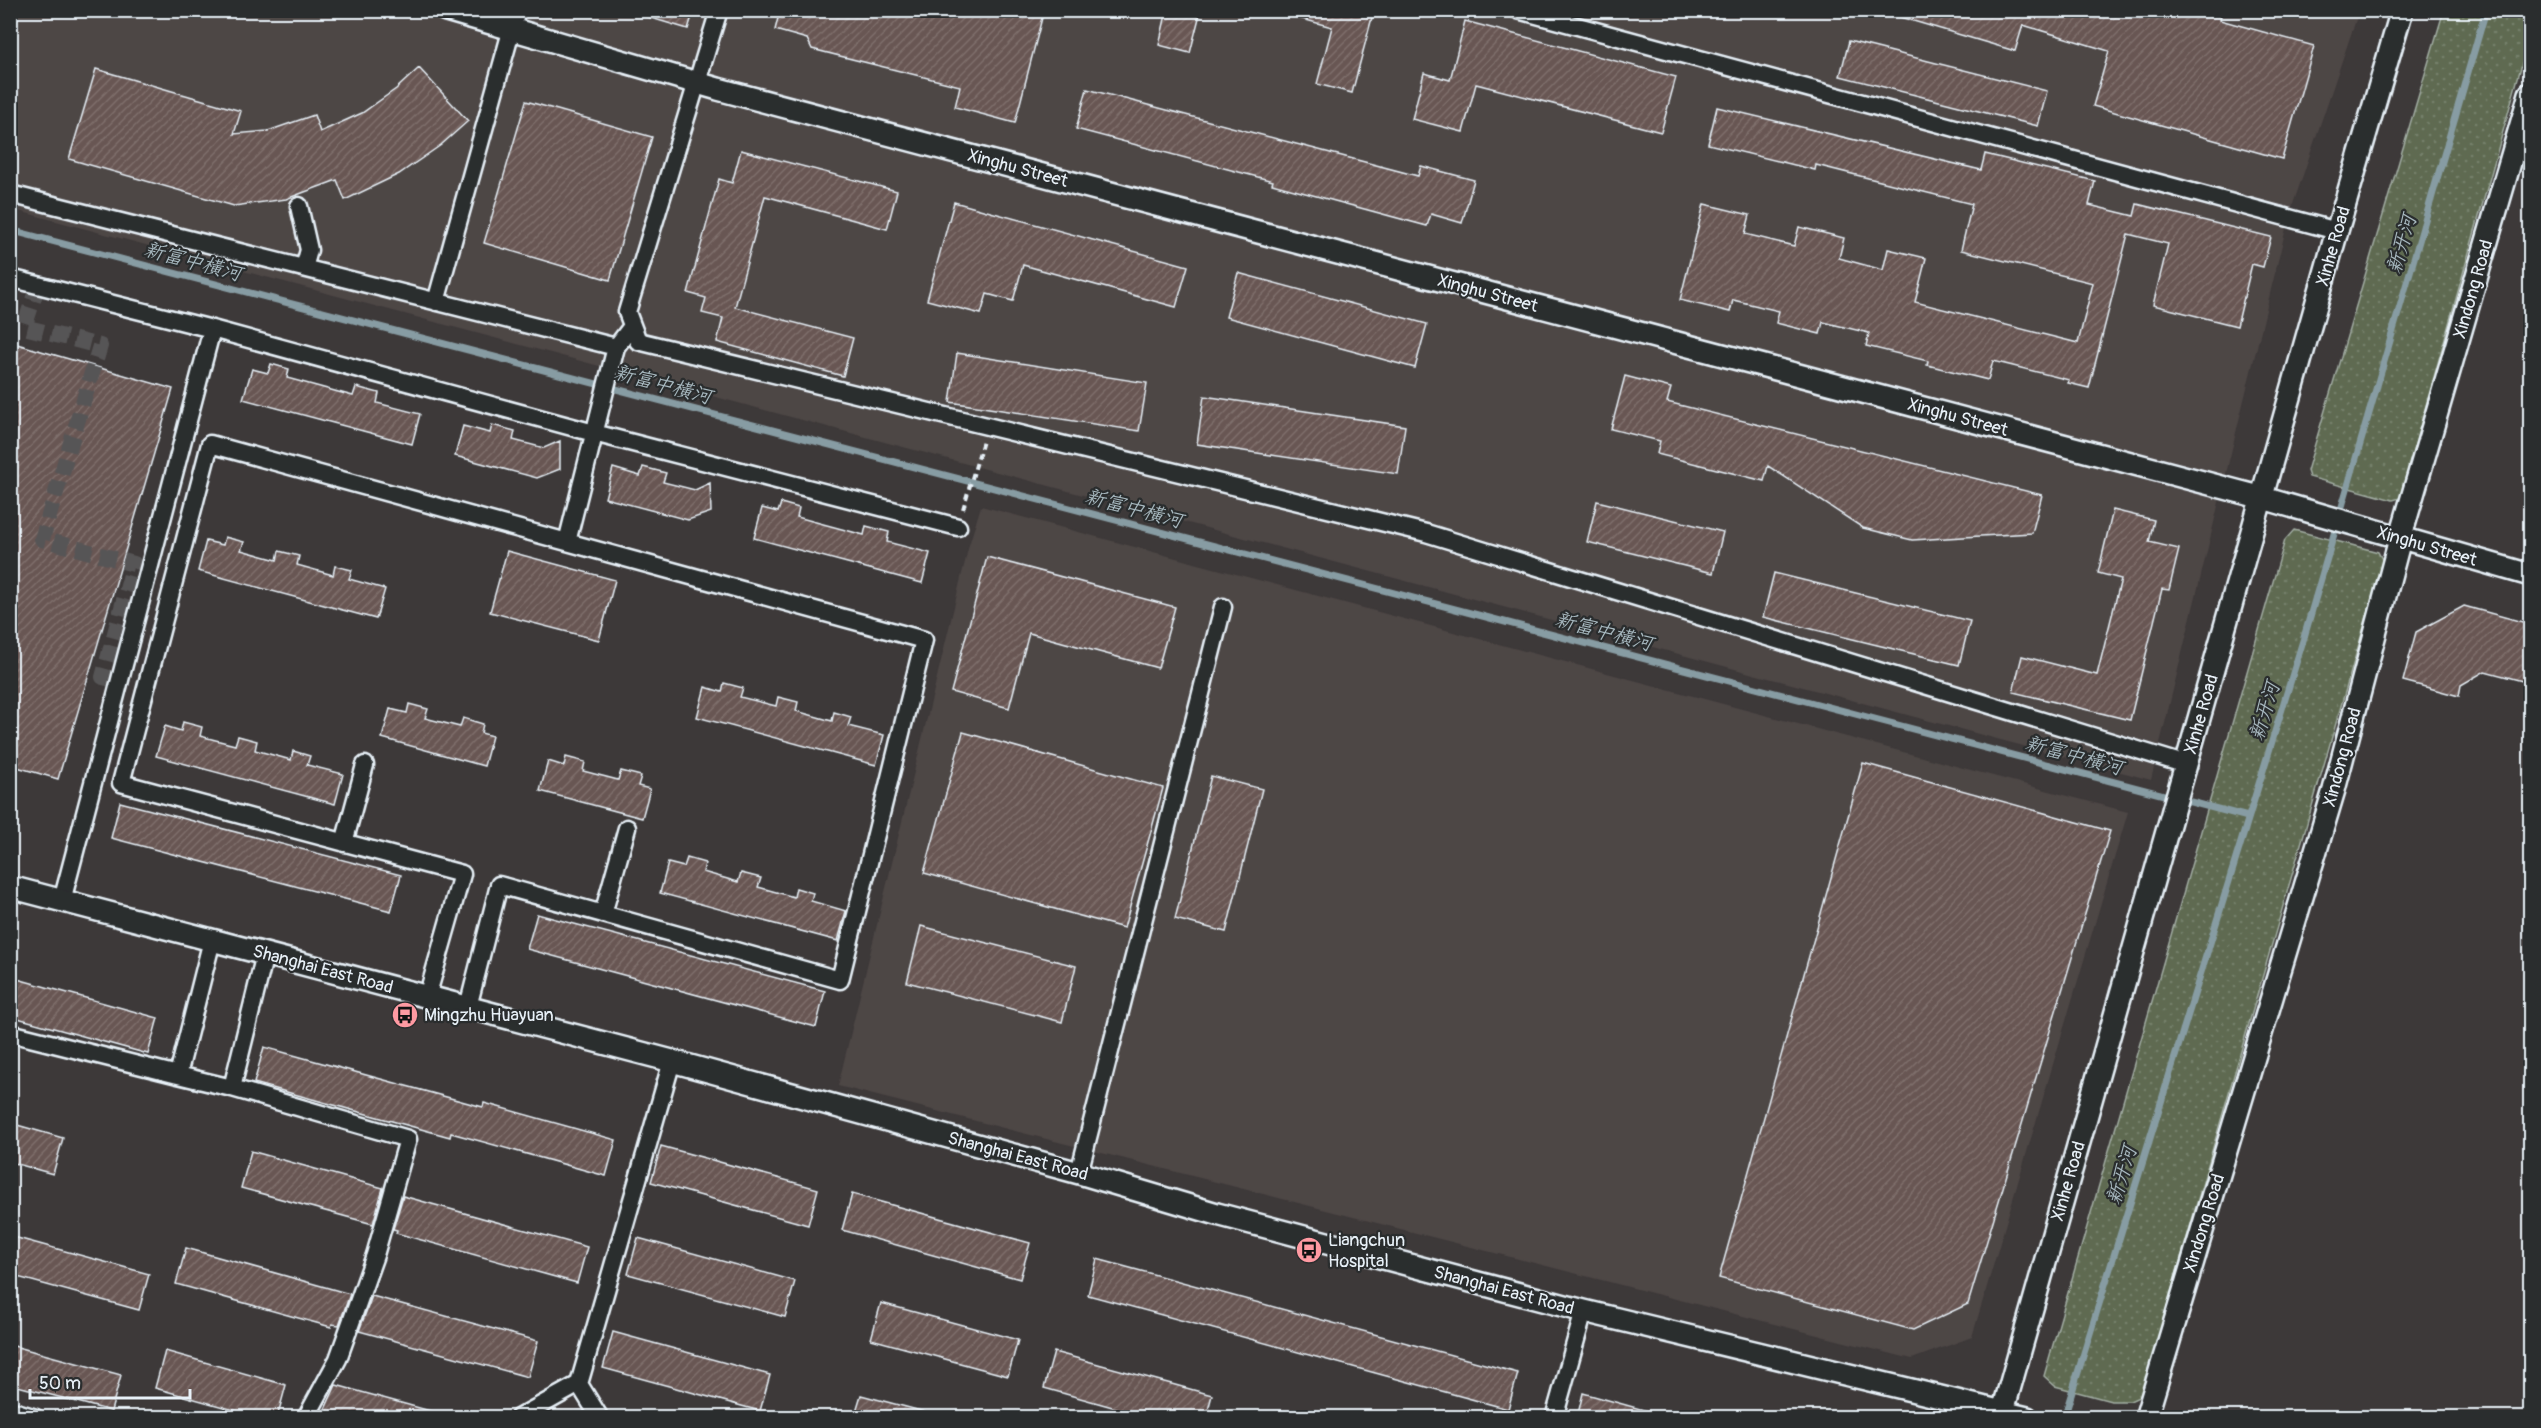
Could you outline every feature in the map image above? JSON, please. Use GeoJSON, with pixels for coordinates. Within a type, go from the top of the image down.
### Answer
{"type":"FeatureCollection","features":[{"type":"Feature","properties":{"kind":"street","name":"Xinghu Street"},"geometry":{"type":"LineString","coordinates":[[446,10],[514,20],[698,83],[2263,498],[2530,575]]}},
{"type":"Feature","properties":{"kind":"street"},"geometry":{"type":"LineString","coordinates":[[718,10],[698,83],[627,312],[638,341],[1426,533],[2187,765]]}},
{"type":"Feature","properties":{"kind":"street"},"geometry":{"type":"LineString","coordinates":[[1518,10],[2337,231]]}},
{"type":"Feature","properties":{"kind":"street","name":"Xinhe Road"},"geometry":{"type":"LineString","coordinates":[[2002,1414],[2337,231],[2402,10]]}},
{"type":"Feature","properties":{"kind":"street"},"geometry":{"type":"LineString","coordinates":[[436,302],[514,20]]}},
{"type":"Feature","properties":{"kind":"street","name":"Xindong Road"},"geometry":{"type":"LineString","coordinates":[[2146,1418],[2334,790],[2400,539],[2530,94]]}},
{"type":"Feature","properties":{"kind":"street"},"geometry":{"type":"LineString","coordinates":[[10,194],[436,302],[615,354]]}},
{"type":"Feature","properties":{"kind":"street"},"geometry":{"type":"LineString","coordinates":[[299,206],[309,250],[304,268]]}},
{"type":"Feature","properties":{"kind":"street"},"geometry":{"type":"LineString","coordinates":[[10,278],[212,329],[594,433],[958,526]]}},
{"type":"Feature","properties":{"kind":"street"},"geometry":{"type":"LineString","coordinates":[[567,542],[615,354],[632,326]]}},
{"type":"Feature","properties":{"kind":"street"},"geometry":{"type":"LineString","coordinates":[[62,901],[212,329]]}},
{"type":"Feature","properties":{"kind":"street"},"geometry":{"type":"LineString","coordinates":[[427,997],[462,874],[121,783],[210,444],[924,640],[840,980],[499,885],[468,1007]]}},
{"type":"Feature","properties":{"kind":"street"},"geometry":{"type":"LineString","coordinates":[[1079,1173],[1223,607]]}},
{"type":"Feature","properties":{"kind":"street"},"geometry":{"type":"LineString","coordinates":[[344,843],[365,765]]}},
{"type":"Feature","properties":{"kind":"street"},"geometry":{"type":"LineString","coordinates":[[603,914],[627,828]]}},
{"type":"Feature","properties":{"kind":"street","name":"Shanghai East Road"},"geometry":{"type":"LineString","coordinates":[[10,887],[672,1061],[1079,1173],[1217,1214],[1584,1311],[2002,1414],[2027,1418]]}},
{"type":"Feature","properties":{"kind":"street"},"geometry":{"type":"LineString","coordinates":[[178,1075],[212,940]]}},
{"type":"Feature","properties":{"kind":"street"},"geometry":{"type":"LineString","coordinates":[[232,1088],[265,954]]}},
{"type":"Feature","properties":{"kind":"street"},"geometry":{"type":"LineString","coordinates":[[10,1033],[232,1088],[408,1139],[375,1255],[338,1359],[306,1418]]}},
{"type":"Feature","properties":{"kind":"street"},"geometry":{"type":"LineString","coordinates":[[518,1418],[579,1384],[672,1061]]}},
{"type":"Feature","properties":{"kind":"street"},"geometry":{"type":"LineString","coordinates":[[1554,1418],[1584,1311]]}},
{"type":"Feature","properties":{"kind":"street"},"geometry":{"type":"LineString","coordinates":[[579,1384],[600,1418]]}},
{"type":"Feature","properties":{"kind":"street"},"geometry":{"type":"LineString","coordinates":[[10,1410],[36,1418]]}},
{"type":"Feature","properties":{"kind":"path"},"geometry":{"type":"LineString","coordinates":[[966,499],[977,461]]}},
{"type":"Feature","properties":{"kind":"shaded area"},"geometry":{"type":"Polygon","coordinates":[[[20,10],[2359,11],[2289,216],[2151,780],[11,209],[10,42],[20,10]]]}},
{"type":"Feature","properties":{"kind":"shaded area"},"geometry":{"type":"Polygon","coordinates":[[[981,506],[2128,812],[1972,1337],[1912,1359],[838,1086],[969,545],[981,506]]]}},
{"type":"Feature","properties":{"kind":"green space"},"geometry":{"type":"Polygon","coordinates":[[[2444,10],[2530,11],[2530,35],[2400,498],[2393,500],[2309,477],[2307,471],[2444,10]]]}},
{"type":"Feature","properties":{"kind":"green space"},"geometry":{"type":"Polygon","coordinates":[[[2294,530],[2378,552],[2383,561],[2141,1396],[2130,1401],[2111,1401],[2055,1386],[2044,1376],[2285,540],[2294,530]]]}},
{"type":"Feature","properties":{"kind":"building"},"geometry":{"type":"Polygon","coordinates":[[[641,10],[694,10],[688,29],[641,15],[641,10]]]}},
{"type":"Feature","properties":{"kind":"building"},"geometry":{"type":"Polygon","coordinates":[[[780,10],[1044,10],[1015,123],[955,107],[960,86],[812,49],[807,39],[775,30],[780,10]]]}},
{"type":"Feature","properties":{"kind":"building"},"geometry":{"type":"Polygon","coordinates":[[[1167,10],[1201,10],[1190,53],[1159,45],[1167,10]]]}},
{"type":"Feature","properties":{"kind":"building"},"geometry":{"type":"Polygon","coordinates":[[[1292,10],[1374,10],[1352,93],[1317,84],[1332,27],[1291,16],[1292,10]]]}},
{"type":"Feature","properties":{"kind":"building"},"geometry":{"type":"Polygon","coordinates":[[[1894,10],[2222,10],[2220,20],[2314,46],[2282,159],[2093,106],[2109,51],[2023,25],[2015,51],[1893,15],[1894,10]]]}},
{"type":"Feature","properties":{"kind":"building"},"geometry":{"type":"Polygon","coordinates":[[[1465,21],[1676,77],[1661,132],[1476,84],[1463,132],[1412,119],[1424,73],[1450,80],[1465,21]]]}},
{"type":"Feature","properties":{"kind":"building"},"geometry":{"type":"Polygon","coordinates":[[[1849,41],[2047,91],[2038,126],[1840,76],[1849,41]]]}},
{"type":"Feature","properties":{"kind":"building"},"geometry":{"type":"Polygon","coordinates":[[[419,68],[468,121],[441,145],[399,174],[345,200],[337,180],[286,199],[234,206],[69,159],[96,69],[241,111],[234,134],[268,131],[314,115],[320,132],[362,113],[396,89],[419,68]]]}},
{"type":"Feature","properties":{"kind":"building"},"geometry":{"type":"Polygon","coordinates":[[[1087,89],[1418,176],[1421,166],[1474,180],[1462,223],[1431,214],[1427,226],[1272,184],[1273,181],[1076,129],[1087,89]]]}},
{"type":"Feature","properties":{"kind":"building"},"geometry":{"type":"Polygon","coordinates":[[[526,101],[652,137],[610,280],[484,243],[526,101]]]}},
{"type":"Feature","properties":{"kind":"building"},"geometry":{"type":"Polygon","coordinates":[[[1717,107],[1981,170],[1985,154],[2095,181],[2089,205],[2134,216],[2137,204],[2271,237],[2263,267],[2252,264],[2237,326],[2153,305],[2168,244],[2128,234],[2089,388],[2068,383],[2069,380],[1993,361],[1988,380],[1927,365],[1928,361],[1866,346],[1869,333],[1823,322],[1820,334],[1776,323],[1779,311],[1733,300],[1730,312],[1680,300],[1704,204],[1750,215],[1745,234],[1794,246],[1799,227],[1844,238],[1839,258],[1883,270],[1888,249],[1926,258],[1915,302],[2078,343],[2093,283],[1961,250],[1972,204],[1816,165],[1815,170],[1708,144],[1717,107]]]}},
{"type":"Feature","properties":{"kind":"building"},"geometry":{"type":"Polygon","coordinates":[[[741,150],[897,191],[887,229],[765,196],[735,307],[853,338],[843,376],[717,342],[723,318],[702,313],[706,298],[688,293],[719,179],[732,183],[741,150]]]}},
{"type":"Feature","properties":{"kind":"building"},"geometry":{"type":"Polygon","coordinates":[[[954,202],[1188,266],[1176,307],[1023,265],[1013,301],[987,294],[981,314],[927,300],[954,202]]]}},
{"type":"Feature","properties":{"kind":"building"},"geometry":{"type":"Polygon","coordinates":[[[1238,273],[1427,324],[1415,368],[1226,317],[1238,273]]]}},
{"type":"Feature","properties":{"kind":"building"},"geometry":{"type":"Polygon","coordinates":[[[10,342],[173,389],[58,779],[10,765],[10,342]]]}},
{"type":"Feature","properties":{"kind":"building"},"geometry":{"type":"Polygon","coordinates":[[[957,353],[1147,383],[1139,431],[950,402],[957,353]]]}},
{"type":"Feature","properties":{"kind":"building"},"geometry":{"type":"Polygon","coordinates":[[[271,364],[289,369],[287,378],[353,396],[356,387],[379,393],[377,403],[420,414],[412,444],[243,399],[252,369],[268,373],[271,364]]]}},
{"type":"Feature","properties":{"kind":"building"},"geometry":{"type":"Polygon","coordinates":[[[1625,376],[1671,388],[1667,402],[2042,495],[2032,533],[1912,540],[1863,528],[1768,466],[1764,481],[1657,454],[1660,441],[1611,429],[1625,376]]]}},
{"type":"Feature","properties":{"kind":"building"},"geometry":{"type":"Polygon","coordinates":[[[1204,396],[1405,426],[1398,474],[1197,444],[1204,396]]]}},
{"type":"Feature","properties":{"kind":"building"},"geometry":{"type":"Polygon","coordinates":[[[492,425],[515,431],[513,440],[544,448],[560,441],[560,469],[537,478],[455,456],[463,426],[490,433],[492,425]]]}},
{"type":"Feature","properties":{"kind":"building"},"geometry":{"type":"Polygon","coordinates":[[[643,467],[666,473],[663,482],[695,490],[710,483],[711,512],[688,520],[605,498],[613,468],[640,476],[643,467]]]}},
{"type":"Feature","properties":{"kind":"building"},"geometry":{"type":"Polygon","coordinates":[[[1597,501],[1723,532],[1713,573],[1587,542],[1597,501]]]}},
{"type":"Feature","properties":{"kind":"building"},"geometry":{"type":"Polygon","coordinates":[[[781,503],[799,508],[797,517],[864,535],[866,526],[889,532],[887,542],[930,553],[922,583],[754,538],[762,508],[778,512],[781,503]]]}},
{"type":"Feature","properties":{"kind":"building"},"geometry":{"type":"Polygon","coordinates":[[[2113,510],[2154,520],[2149,542],[2179,549],[2169,590],[2162,589],[2130,720],[2013,692],[2022,656],[2097,675],[2121,579],[2098,573],[2113,510]]]}},
{"type":"Feature","properties":{"kind":"building"},"geometry":{"type":"Polygon","coordinates":[[[225,537],[244,542],[241,550],[277,560],[279,551],[299,556],[297,565],[333,575],[335,566],[352,570],[349,579],[385,589],[376,619],[198,571],[206,541],[223,545],[225,537]]]}},
{"type":"Feature","properties":{"kind":"building"},"geometry":{"type":"Polygon","coordinates":[[[507,551],[615,580],[599,640],[490,612],[507,551]]]}},
{"type":"Feature","properties":{"kind":"building"},"geometry":{"type":"Polygon","coordinates":[[[987,557],[1175,607],[1158,668],[1029,633],[1009,708],[951,692],[987,557]]]}},
{"type":"Feature","properties":{"kind":"building"},"geometry":{"type":"Polygon","coordinates":[[[1774,573],[1970,621],[1959,665],[1763,617],[1774,573]]]}},
{"type":"Feature","properties":{"kind":"building"},"geometry":{"type":"Polygon","coordinates":[[[2464,606],[2530,624],[2530,683],[2485,671],[2461,685],[2459,696],[2403,681],[2416,632],[2464,606]]]}},
{"type":"Feature","properties":{"kind":"building"},"geometry":{"type":"Polygon","coordinates":[[[724,683],[743,688],[740,697],[776,706],[778,697],[798,702],[796,711],[832,721],[834,712],[851,717],[848,726],[884,735],[876,765],[697,717],[705,687],[722,692],[724,683]]]}},
{"type":"Feature","properties":{"kind":"building"},"geometry":{"type":"Polygon","coordinates":[[[409,704],[428,709],[425,718],[460,727],[463,718],[483,724],[481,733],[492,736],[484,766],[382,738],[390,709],[407,713],[409,704]]]}},
{"type":"Feature","properties":{"kind":"building"},"geometry":{"type":"Polygon","coordinates":[[[183,722],[202,727],[200,736],[235,745],[238,736],[257,741],[255,750],[291,760],[293,751],[310,756],[307,765],[343,774],[335,804],[156,756],[165,726],[181,731],[183,722]]]}},
{"type":"Feature","properties":{"kind":"building"},"geometry":{"type":"Polygon","coordinates":[[[963,732],[1163,788],[1124,928],[924,873],[963,732]]]}},
{"type":"Feature","properties":{"kind":"building"},"geometry":{"type":"Polygon","coordinates":[[[566,757],[585,762],[583,771],[618,780],[621,771],[641,776],[638,786],[650,789],[642,818],[540,791],[548,761],[564,766],[566,757]]]}},
{"type":"Feature","properties":{"kind":"building"},"geometry":{"type":"Polygon","coordinates":[[[1863,763],[2110,831],[1968,1304],[1913,1330],[1719,1278],[1863,763]]]}},
{"type":"Feature","properties":{"kind":"building"},"geometry":{"type":"Polygon","coordinates":[[[1211,776],[1262,789],[1226,932],[1175,919],[1211,776]]]}},
{"type":"Feature","properties":{"kind":"building"},"geometry":{"type":"Polygon","coordinates":[[[120,802],[401,875],[391,911],[111,838],[120,802]]]}},
{"type":"Feature","properties":{"kind":"building"},"geometry":{"type":"Polygon","coordinates":[[[687,858],[705,863],[703,872],[738,882],[741,873],[761,878],[758,887],[794,897],[796,888],[813,893],[811,901],[846,911],[838,941],[660,893],[668,863],[684,867],[687,858]]]}},
{"type":"Feature","properties":{"kind":"building"},"geometry":{"type":"Polygon","coordinates":[[[537,914],[825,991],[816,1027],[527,949],[537,914]]]}},
{"type":"Feature","properties":{"kind":"building"},"geometry":{"type":"Polygon","coordinates":[[[921,926],[1076,966],[1062,1022],[907,982],[921,926]]]}},
{"type":"Feature","properties":{"kind":"building"},"geometry":{"type":"Polygon","coordinates":[[[10,977],[158,1018],[148,1054],[10,1016],[10,977]]]}},
{"type":"Feature","properties":{"kind":"building"},"geometry":{"type":"Polygon","coordinates":[[[264,1047],[483,1107],[484,1103],[616,1140],[606,1176],[451,1133],[450,1137],[254,1083],[264,1047]]]}},
{"type":"Feature","properties":{"kind":"building"},"geometry":{"type":"Polygon","coordinates":[[[10,1123],[63,1138],[53,1174],[10,1162],[10,1123]]]}},
{"type":"Feature","properties":{"kind":"building"},"geometry":{"type":"Polygon","coordinates":[[[661,1146],[818,1189],[808,1225],[651,1182],[661,1146]]]}},
{"type":"Feature","properties":{"kind":"building"},"geometry":{"type":"Polygon","coordinates":[[[251,1151],[383,1188],[373,1224],[241,1188],[251,1151]]]}},
{"type":"Feature","properties":{"kind":"building"},"geometry":{"type":"Polygon","coordinates":[[[852,1194],[1030,1243],[1020,1279],[842,1230],[852,1194]]]}},
{"type":"Feature","properties":{"kind":"building"},"geometry":{"type":"Polygon","coordinates":[[[403,1196],[587,1247],[577,1283],[396,1233],[397,1230],[393,1229],[403,1196]]]}},
{"type":"Feature","properties":{"kind":"building"},"geometry":{"type":"Polygon","coordinates":[[[10,1236],[149,1274],[139,1310],[10,1275],[10,1236]]]}},
{"type":"Feature","properties":{"kind":"building"},"geometry":{"type":"Polygon","coordinates":[[[638,1238],[795,1281],[785,1317],[628,1274],[638,1238]]]}},
{"type":"Feature","properties":{"kind":"building"},"geometry":{"type":"Polygon","coordinates":[[[186,1248],[350,1294],[339,1325],[332,1324],[331,1327],[176,1284],[186,1248]]]}},
{"type":"Feature","properties":{"kind":"building"},"geometry":{"type":"Polygon","coordinates":[[[1097,1259],[1518,1373],[1508,1409],[1088,1295],[1097,1259]]]}},
{"type":"Feature","properties":{"kind":"building"},"geometry":{"type":"Polygon","coordinates":[[[372,1296],[538,1341],[528,1377],[359,1331],[372,1296]]]}},
{"type":"Feature","properties":{"kind":"building"},"geometry":{"type":"Polygon","coordinates":[[[881,1303],[1018,1340],[1008,1376],[871,1339],[881,1303]]]}},
{"type":"Feature","properties":{"kind":"building"},"geometry":{"type":"Polygon","coordinates":[[[613,1332],[770,1375],[760,1411],[603,1368],[613,1332]]]}},
{"type":"Feature","properties":{"kind":"building"},"geometry":{"type":"Polygon","coordinates":[[[10,1345],[121,1375],[111,1411],[10,1384],[10,1345]]]}},
{"type":"Feature","properties":{"kind":"building"},"geometry":{"type":"Polygon","coordinates":[[[165,1351],[286,1385],[277,1418],[263,1418],[155,1388],[165,1351]]]}},
{"type":"Feature","properties":{"kind":"building"},"geometry":{"type":"Polygon","coordinates":[[[1054,1352],[1212,1395],[1206,1418],[1152,1418],[1044,1388],[1054,1352]]]}},
{"type":"Feature","properties":{"kind":"building"},"geometry":{"type":"Polygon","coordinates":[[[336,1385],[434,1412],[433,1418],[321,1418],[336,1385]]]}},
{"type":"Feature","properties":{"kind":"building"},"geometry":{"type":"Polygon","coordinates":[[[1583,1393],[1651,1412],[1650,1418],[1577,1418],[1583,1393]]]}},
{"type":"Feature","properties":{"kind":"building"},"geometry":{"type":"Polygon","coordinates":[[[861,1395],[925,1412],[924,1418],[854,1418],[861,1395]]]}},
{"type":"Feature","properties":{"kind":"waterway","name":"新开河"},"geometry":{"type":"LineString","coordinates":[[2064,1418],[2305,634],[2486,10]]}},
{"type":"Feature","properties":{"kind":"waterway","name":"新富中横河"},"geometry":{"type":"LineString","coordinates":[[10,230],[2248,817]]}},
{"type":"Feature","properties":{"kind":"tunnel"},"geometry":{"type":"LineString","coordinates":[[38,285],[24,327],[100,346],[42,539],[134,564],[103,677],[120,681]]}},
{"type":"Feature","properties":{"kind":"place","name":"Mingzhu Huayuan"},"geometry":{"type":"Point","coordinates":[405,1015]}},
{"type":"Feature","properties":{"kind":"place","name":"Liangchun Hospital"},"geometry":{"type":"Point","coordinates":[1309,1250]}}]}
